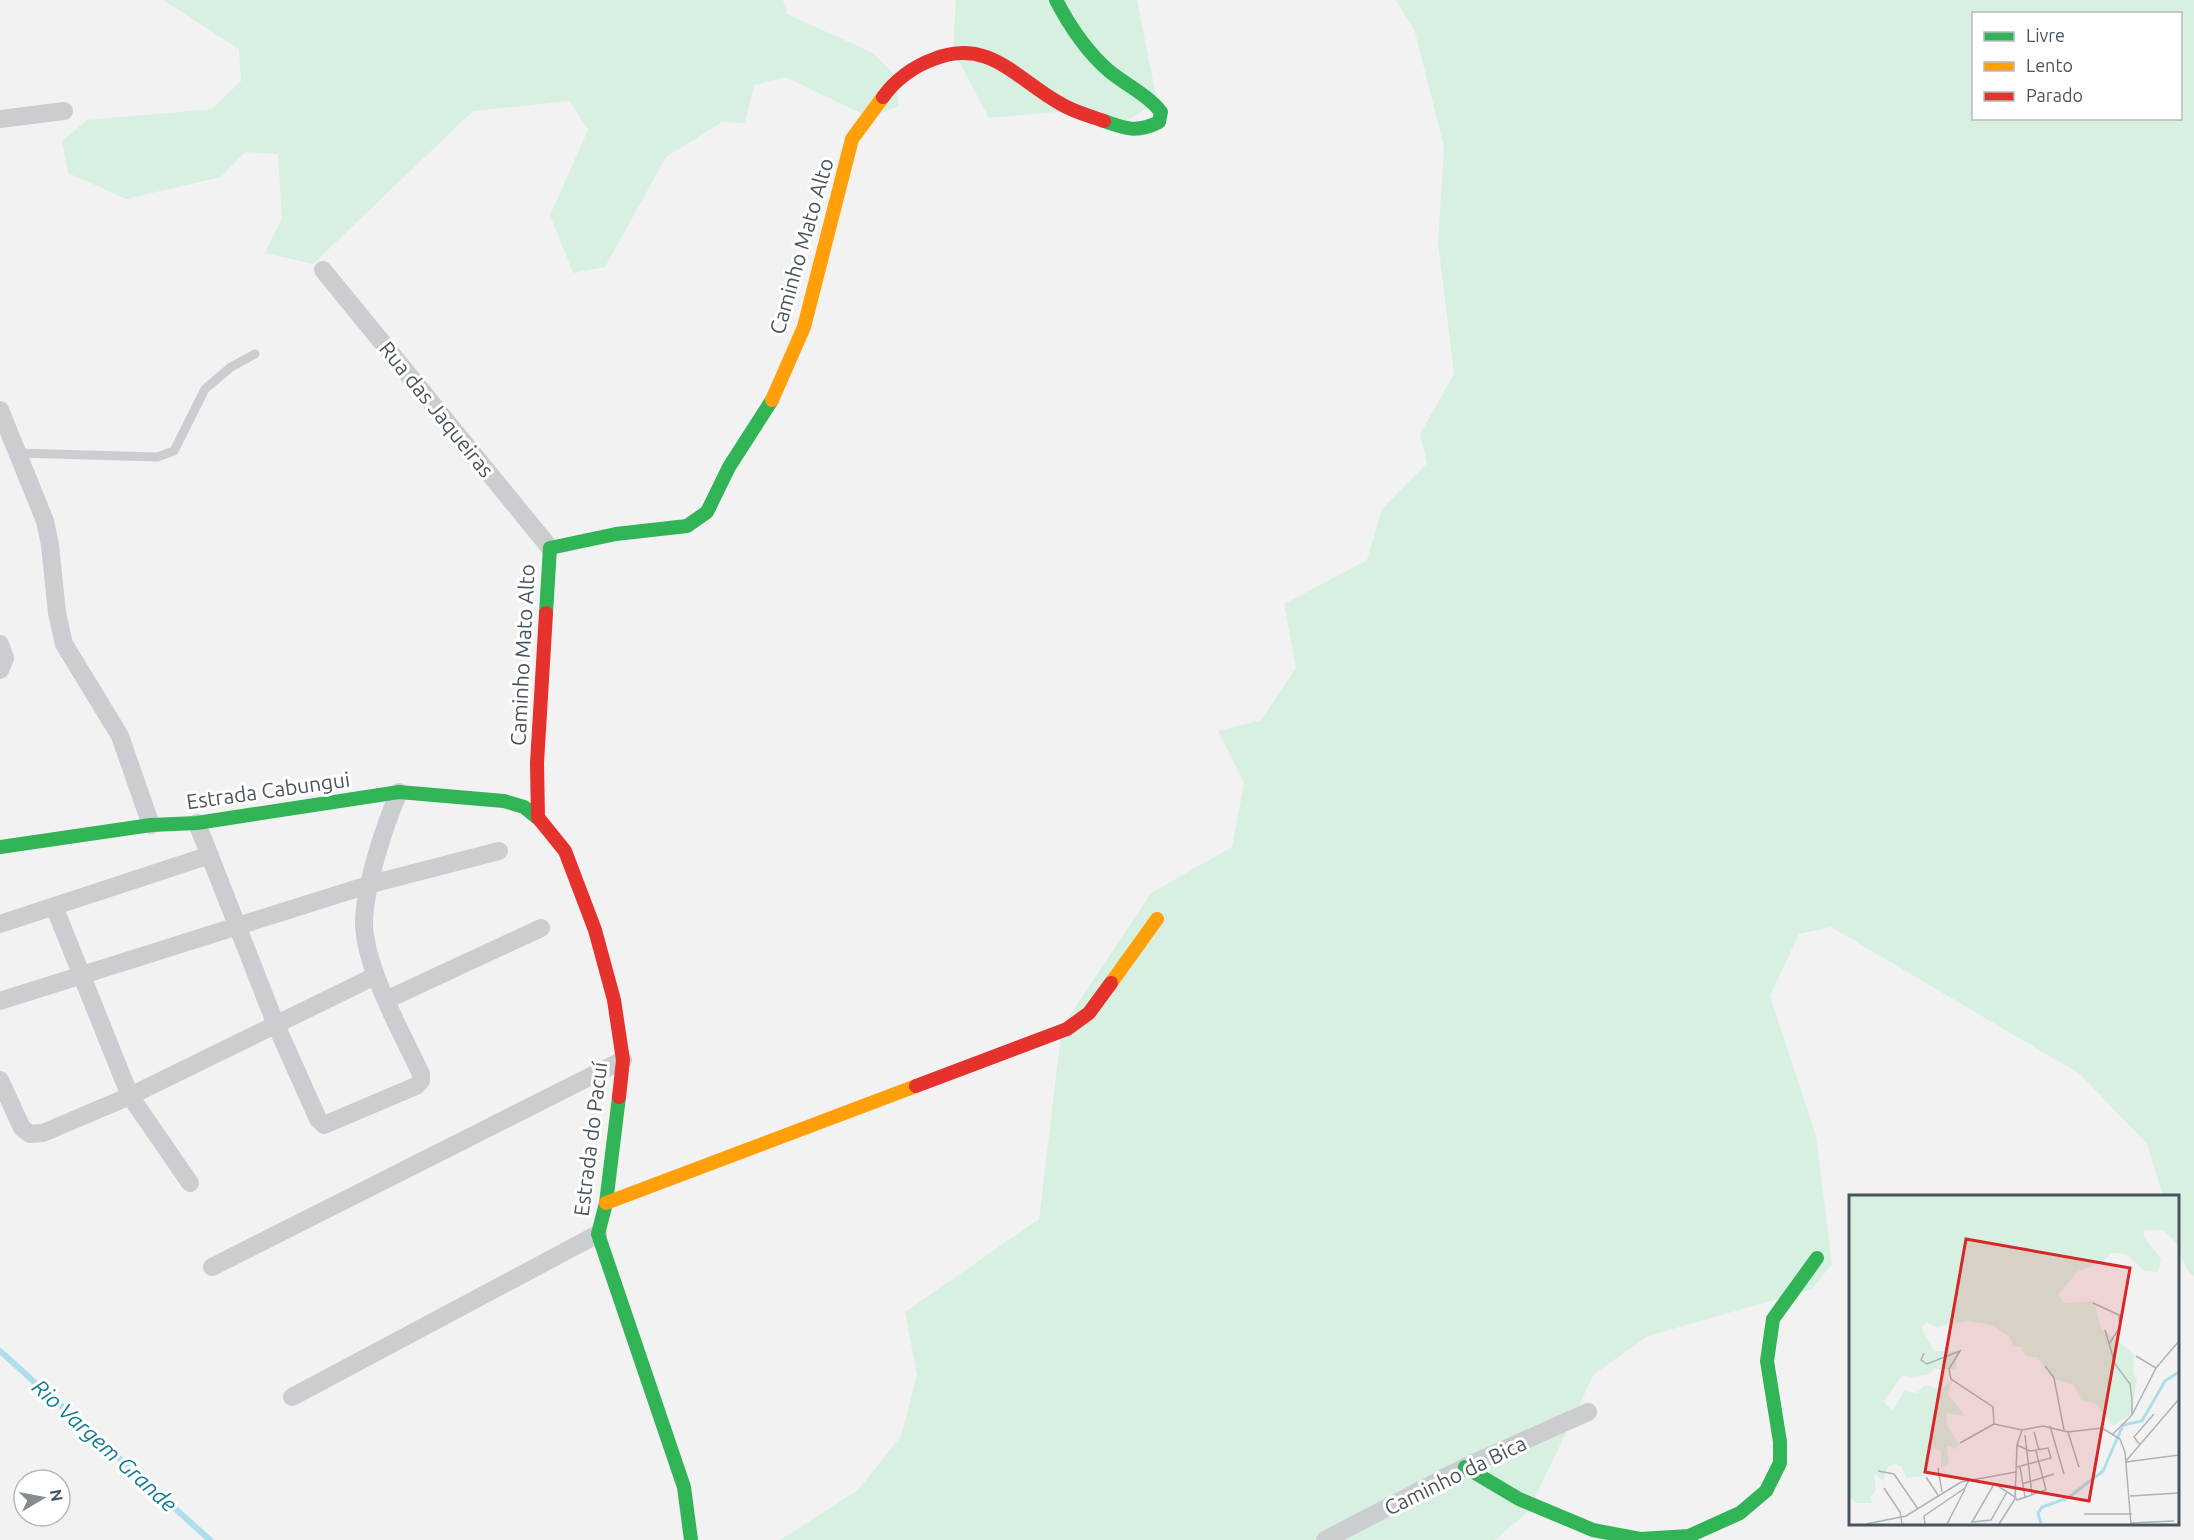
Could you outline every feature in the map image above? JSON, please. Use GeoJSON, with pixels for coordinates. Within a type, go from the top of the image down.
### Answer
{"type":"FeatureCollection","features":[{"type":"Feature","properties":{"kind":"street","name":"Caminho Mato Alto"},"geometry":{"type":"LineString","coordinates":[[538,818],[537,763],[550,548],[615,534],[687,526],[707,512],[729,467],[767,410],[804,327],[852,140],[888,90],[917,65],[948,53],[975,52],[1001,64],[1062,105],[1129,129],[1149,127],[1159,122],[1161,111],[1155,104],[1095,61],[1072,33],[1056,0]]}},
{"type":"Feature","properties":{"kind":"street"},"geometry":{"type":"LineString","coordinates":[[0,119],[64,111]]}},
{"type":"Feature","properties":{"kind":"street","name":"Rua das Jaqueiras"},"geometry":{"type":"LineString","coordinates":[[323,270],[550,548]]}},
{"type":"Feature","properties":{"kind":"street"},"geometry":{"type":"LineString","coordinates":[[0,411],[45,521],[50,545],[57,613],[64,644],[120,736],[151,825]]}},
{"type":"Feature","properties":{"kind":"street"},"geometry":{"type":"LineString","coordinates":[[0,644],[5,658],[0,670]]}},
{"type":"Feature","properties":{"kind":"street"},"geometry":{"type":"LineString","coordinates":[[197,823],[240,927],[276,1025],[318,1119],[324,1125],[416,1086],[420,1082],[421,1074],[375,976],[364,921],[385,826],[399,792]]}},
{"type":"Feature","properties":{"kind":"street","name":"Estrada Cabungui"},"geometry":{"type":"LineString","coordinates":[[0,847],[151,825],[197,823],[399,792],[504,801],[524,807],[538,818]]}},
{"type":"Feature","properties":{"kind":"street","name":"Estrada do Pacuí"},"geometry":{"type":"LineString","coordinates":[[538,818],[565,851],[595,930],[614,1000],[623,1059],[606,1203],[598,1234],[684,1487],[691,1540]]}},
{"type":"Feature","properties":{"kind":"street"},"geometry":{"type":"LineString","coordinates":[[0,1001],[371,884],[499,851]]}},
{"type":"Feature","properties":{"kind":"street"},"geometry":{"type":"LineString","coordinates":[[0,924],[210,855]]}},
{"type":"Feature","properties":{"kind":"street"},"geometry":{"type":"LineString","coordinates":[[54,906],[129,1096],[190,1183]]}},
{"type":"Feature","properties":{"kind":"street"},"geometry":{"type":"LineString","coordinates":[[606,1203],[1067,1029],[1089,1013],[1157,919]]}},
{"type":"Feature","properties":{"kind":"street"},"geometry":{"type":"LineString","coordinates":[[386,1000],[542,928]]}},
{"type":"Feature","properties":{"kind":"street"},"geometry":{"type":"LineString","coordinates":[[0,1080],[22,1128],[30,1134],[43,1133],[129,1096],[375,976]]}},
{"type":"Feature","properties":{"kind":"street"},"geometry":{"type":"LineString","coordinates":[[212,1267],[623,1059]]}},
{"type":"Feature","properties":{"kind":"street"},"geometry":{"type":"LineString","coordinates":[[292,1397],[598,1234]]}},
{"type":"Feature","properties":{"kind":"street"},"geometry":{"type":"LineString","coordinates":[[1465,1467],[1519,1499],[1593,1530],[1640,1539],[1689,1536],[1740,1513],[1766,1491],[1780,1463],[1780,1442],[1767,1361],[1773,1319],[1817,1258]]}},
{"type":"Feature","properties":{"kind":"street","name":"Caminho da Bica"},"geometry":{"type":"LineString","coordinates":[[1325,1540],[1465,1467],[1588,1412]]}},
{"type":"Feature","properties":{"kind":"lane"},"geometry":{"type":"LineString","coordinates":[[18,453],[157,457],[174,451],[205,389],[231,367],[255,354]]}},
{"type":"Feature","properties":{"kind":"green space"},"geometry":{"type":"Polygon","coordinates":[[[163,0],[783,0],[787,14],[873,53],[895,75],[899,106],[869,117],[785,77],[754,85],[745,123],[722,122],[666,157],[605,267],[573,273],[550,215],[588,130],[570,101],[473,111],[313,264],[265,253],[282,219],[278,154],[245,152],[221,177],[126,199],[68,173],[62,141],[87,120],[212,109],[241,81],[239,49],[163,0]]]}},
{"type":"Feature","properties":{"kind":"green space"},"geometry":{"type":"Polygon","coordinates":[[[956,0],[1137,0],[1157,101],[1121,125],[1057,112],[989,118],[953,50],[956,0]]]}},
{"type":"Feature","properties":{"kind":"green space"},"geometry":{"type":"Polygon","coordinates":[[[1396,0],[2194,0],[2194,1276],[2188,1270],[2180,1251],[2179,1195],[2163,1195],[2147,1144],[2080,1074],[1831,927],[1799,934],[1770,996],[1816,1136],[1832,1264],[1812,1289],[1648,1336],[1594,1374],[1528,1512],[1495,1540],[780,1540],[858,1490],[901,1436],[917,1375],[905,1312],[1039,1219],[1062,1027],[1151,893],[1232,847],[1244,783],[1218,731],[1261,720],[1296,668],[1284,604],[1367,560],[1382,509],[1427,463],[1420,434],[1454,374],[1438,242],[1444,147],[1415,32],[1396,0]]]}},
{"type":"Feature","properties":{"kind":"waterway","name":"Rio Vargem Grande"},"geometry":{"type":"LineString","coordinates":[[0,1351],[210,1540]]}},
{"type":"Feature","properties":{"kind":"traffic: fast"},"geometry":{"type":"LineString","coordinates":[[1056,0],[1073,29],[1093,55],[1109,71],[1143,95],[1161,112],[1159,122],[1138,129],[1125,128],[1104,121]]}},
{"type":"Feature","properties":{"kind":"traffic: fast"},"geometry":{"type":"LineString","coordinates":[[546,613],[550,548],[616,534],[687,526],[707,512],[729,467],[772,400]]}},
{"type":"Feature","properties":{"kind":"traffic: fast"},"geometry":{"type":"LineString","coordinates":[[0,847],[151,825],[197,823],[399,792],[504,801],[524,807],[540,820]]}},
{"type":"Feature","properties":{"kind":"traffic: fast"},"geometry":{"type":"LineString","coordinates":[[619,1097],[606,1203],[598,1234],[684,1487],[691,1540]]}},
{"type":"Feature","properties":{"kind":"traffic: fast"},"geometry":{"type":"LineString","coordinates":[[1465,1467],[1519,1499],[1593,1530],[1640,1539],[1689,1536],[1740,1513],[1766,1491],[1780,1463],[1780,1442],[1767,1361],[1773,1319],[1817,1258]]}},
{"type":"Feature","properties":{"kind":"traffic: slow"},"geometry":{"type":"LineString","coordinates":[[772,400],[804,327],[852,139],[883,97]]}},
{"type":"Feature","properties":{"kind":"traffic: slow"},"geometry":{"type":"LineString","coordinates":[[1111,983],[1157,919]]}},
{"type":"Feature","properties":{"kind":"traffic: slow"},"geometry":{"type":"LineString","coordinates":[[606,1203],[916,1086]]}},
{"type":"Feature","properties":{"kind":"traffic: jam"},"geometry":{"type":"LineString","coordinates":[[883,97],[899,79],[919,66],[953,54],[971,53],[1002,64],[1066,107],[1104,121]]}},
{"type":"Feature","properties":{"kind":"traffic: jam"},"geometry":{"type":"LineString","coordinates":[[538,818],[537,763],[546,613]]}},
{"type":"Feature","properties":{"kind":"traffic: jam"},"geometry":{"type":"LineString","coordinates":[[540,820],[565,851],[595,930],[614,1000],[623,1060],[619,1097]]}},
{"type":"Feature","properties":{"kind":"traffic: jam"},"geometry":{"type":"LineString","coordinates":[[916,1086],[1067,1029],[1089,1013],[1111,983]]}}]}
